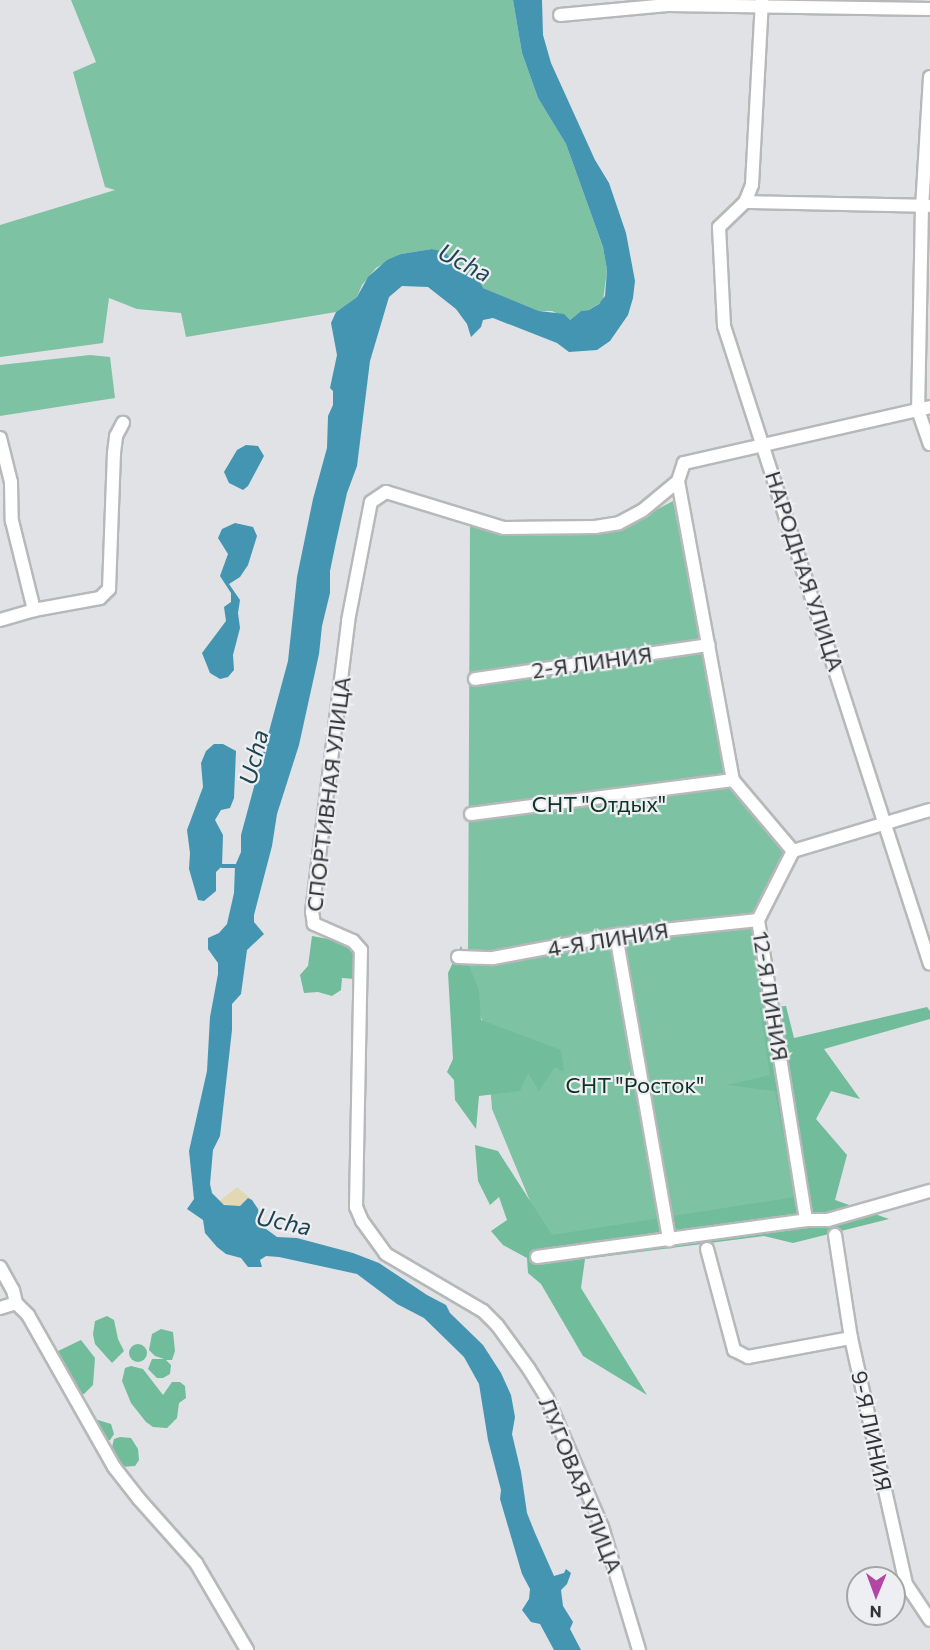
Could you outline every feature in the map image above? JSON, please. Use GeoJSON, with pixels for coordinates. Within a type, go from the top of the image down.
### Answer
{"type":"FeatureCollection","features":[{"type":"Feature","properties":{"kind":"street"},"geometry":{"type":"LineString","coordinates":[[560,15],[668,3],[762,3],[930,9]]}},
{"type":"Feature","properties":{"kind":"street","name":"НАРОДНАЯ УЛИЦА"},"geometry":{"type":"LineString","coordinates":[[762,3],[752,185],[745,202],[719,227],[724,327],[930,964]]}},
{"type":"Feature","properties":{"kind":"street"},"geometry":{"type":"LineString","coordinates":[[930,77],[924,408],[930,444]]}},
{"type":"Feature","properties":{"kind":"street"},"geometry":{"type":"LineString","coordinates":[[745,202],[926,206]]}},
{"type":"Feature","properties":{"kind":"street"},"geometry":{"type":"LineString","coordinates":[[924,408],[684,463],[678,481],[733,780],[793,851],[930,810]]}},
{"type":"Feature","properties":{"kind":"street"},"geometry":{"type":"LineString","coordinates":[[0,620],[34,610],[100,598],[109,590],[114,453],[116,436],[123,423]]}},
{"type":"Feature","properties":{"kind":"street"},"geometry":{"type":"LineString","coordinates":[[0,438],[11,482],[12,522],[34,610]]}},
{"type":"Feature","properties":{"kind":"street","name":"СПОРТИВНАЯ УЛИЦА"},"geometry":{"type":"LineString","coordinates":[[362,1221],[356,1207],[361,950],[353,941],[314,924],[312,912],[348,621],[371,502],[386,492],[504,528],[596,527],[619,524],[642,510],[678,481]]}},
{"type":"Feature","properties":{"kind":"street","name":"2-Я ЛИНИЯ"},"geometry":{"type":"LineString","coordinates":[[475,679],[709,645]]}},
{"type":"Feature","properties":{"kind":"street"},"geometry":{"type":"LineString","coordinates":[[471,814],[733,780]]}},
{"type":"Feature","properties":{"kind":"street","name":"12-Я ЛИНИЯ"},"geometry":{"type":"LineString","coordinates":[[793,851],[759,920],[806,1220]]}},
{"type":"Feature","properties":{"kind":"street","name":"4-Я ЛИНИЯ"},"geometry":{"type":"LineString","coordinates":[[458,957],[493,958],[616,935],[759,920]]}},
{"type":"Feature","properties":{"kind":"street"},"geometry":{"type":"LineString","coordinates":[[616,935],[669,1240]]}},
{"type":"Feature","properties":{"kind":"street"},"geometry":{"type":"LineString","coordinates":[[537,1257],[806,1220],[828,1220],[930,1191]]}},
{"type":"Feature","properties":{"kind":"street","name":"ЛУГОВАЯ УЛИЦА"},"geometry":{"type":"LineString","coordinates":[[362,1221],[386,1254],[396,1262],[483,1311],[497,1325],[529,1369],[547,1398],[602,1527],[639,1650]]}},
{"type":"Feature","properties":{"kind":"street","name":"9-Я ЛИНИЯ"},"geometry":{"type":"LineString","coordinates":[[835,1235],[851,1338],[906,1584],[930,1620]]}},
{"type":"Feature","properties":{"kind":"street"},"geometry":{"type":"LineString","coordinates":[[707,1249],[734,1350],[748,1357],[851,1338]]}},
{"type":"Feature","properties":{"kind":"street"},"geometry":{"type":"LineString","coordinates":[[0,1267],[13,1290],[16,1303],[28,1315],[114,1467],[196,1563],[247,1650]]}},
{"type":"Feature","properties":{"kind":"street"},"geometry":{"type":"LineString","coordinates":[[0,1308],[16,1303]]}},
{"type":"Feature","properties":{"kind":"green space"},"geometry":{"type":"Polygon","coordinates":[[[71,0],[513,0],[522,53],[538,98],[566,144],[603,247],[607,270],[603,301],[589,310],[581,311],[570,320],[552,311],[539,311],[483,288],[479,285],[477,277],[462,271],[445,253],[432,249],[401,254],[376,268],[362,285],[357,297],[336,312],[186,337],[181,313],[137,309],[109,298],[103,343],[0,357],[0,225],[115,190],[105,187],[73,72],[96,62],[71,0]]]}},
{"type":"Feature","properties":{"kind":"green space"},"geometry":{"type":"Polygon","coordinates":[[[90,355],[110,357],[115,398],[0,416],[0,365],[90,355]]]}},
{"type":"Feature","properties":{"kind":"green space","name":"СНТ \"Отдых\""},"geometry":{"type":"Polygon","coordinates":[[[673,501],[729,786],[789,851],[757,918],[468,954],[470,525],[505,533],[622,528],[673,501]]]}},
{"type":"Feature","properties":{"kind":"green space","name":"СНТ \"Росток\""},"geometry":{"type":"Polygon","coordinates":[[[754,924],[799,1207],[547,1242],[492,1109],[486,1032],[462,962],[505,959],[754,924]]]}},
{"type":"Feature","properties":{"kind":"green space"},"geometry":{"type":"Polygon","coordinates":[[[312,936],[339,941],[354,953],[355,979],[342,978],[341,990],[332,996],[318,992],[304,993],[300,975],[308,966],[312,936]]]}},
{"type":"Feature","properties":{"kind":"green space"},"geometry":{"type":"Polygon","coordinates":[[[461,946],[479,991],[481,1020],[561,1050],[564,1072],[555,1067],[539,1091],[528,1073],[520,1091],[479,1096],[476,1129],[455,1100],[454,1080],[447,1072],[453,1059],[448,973],[461,946]]]}},
{"type":"Feature","properties":{"kind":"green space"},"geometry":{"type":"Polygon","coordinates":[[[786,1006],[794,1038],[927,1007],[930,1011],[930,1019],[824,1049],[860,1099],[831,1091],[816,1119],[847,1155],[835,1200],[889,1219],[793,1243],[764,1236],[585,1259],[581,1288],[647,1395],[583,1356],[541,1284],[528,1273],[527,1258],[503,1245],[491,1231],[507,1220],[499,1197],[490,1205],[478,1181],[475,1145],[498,1151],[552,1235],[795,1197],[775,1091],[727,1085],[770,1075],[760,1008],[786,1006]]]}},
{"type":"Feature","properties":{"kind":"green space"},"geometry":{"type":"Polygon","coordinates":[[[107,1316],[114,1320],[118,1339],[124,1351],[112,1363],[95,1344],[93,1334],[95,1321],[107,1316]]]}},
{"type":"Feature","properties":{"kind":"green space"},"geometry":{"type":"Polygon","coordinates":[[[161,1329],[173,1332],[175,1351],[172,1360],[166,1360],[171,1365],[170,1374],[157,1378],[148,1369],[152,1359],[164,1359],[155,1356],[149,1350],[152,1334],[161,1329]]]}},
{"type":"Feature","properties":{"kind":"green space"},"geometry":{"type":"Polygon","coordinates":[[[81,1340],[95,1358],[93,1385],[84,1394],[79,1395],[68,1379],[56,1352],[81,1340]]]}},
{"type":"Feature","properties":{"kind":"green space"},"geometry":{"type":"Polygon","coordinates":[[[138,1344],[144,1347],[147,1353],[144,1359],[138,1362],[132,1359],[129,1353],[132,1347],[138,1344]]]}},
{"type":"Feature","properties":{"kind":"green space"},"geometry":{"type":"Polygon","coordinates":[[[131,1366],[143,1369],[163,1395],[172,1382],[180,1382],[185,1386],[186,1398],[179,1403],[177,1418],[167,1428],[153,1427],[131,1403],[122,1381],[125,1368],[131,1366]]]}},
{"type":"Feature","properties":{"kind":"green space"},"geometry":{"type":"Polygon","coordinates":[[[98,1420],[111,1424],[114,1434],[110,1440],[105,1440],[95,1422],[98,1420]]]}},
{"type":"Feature","properties":{"kind":"green space"},"geometry":{"type":"Polygon","coordinates":[[[131,1438],[138,1449],[139,1460],[135,1466],[120,1467],[111,1451],[114,1439],[131,1438]]]}},
{"type":"Feature","properties":{"kind":"sand"},"geometry":{"type":"Polygon","coordinates":[[[237,1187],[252,1200],[247,1199],[240,1206],[233,1207],[218,1202],[237,1187]]]}},
{"type":"Feature","properties":{"kind":"water"},"geometry":{"type":"Polygon","coordinates":[[[513,0],[542,0],[543,35],[551,63],[595,160],[609,183],[626,233],[635,281],[633,298],[628,315],[610,341],[597,350],[569,352],[557,343],[493,318],[483,320],[481,327],[471,337],[467,324],[456,309],[428,287],[402,286],[389,297],[370,361],[357,466],[347,493],[330,571],[330,593],[322,626],[319,654],[299,745],[277,814],[272,846],[254,915],[254,922],[264,934],[247,950],[241,994],[232,1004],[232,1030],[220,1136],[213,1150],[210,1184],[212,1193],[224,1205],[240,1206],[248,1198],[252,1200],[258,1209],[262,1226],[277,1237],[297,1238],[353,1253],[379,1263],[446,1305],[450,1313],[483,1345],[501,1373],[511,1395],[515,1417],[512,1434],[527,1513],[554,1576],[564,1573],[566,1569],[571,1573],[567,1584],[561,1590],[563,1606],[573,1622],[570,1629],[581,1650],[554,1650],[540,1624],[531,1622],[522,1610],[529,1599],[530,1589],[522,1574],[500,1499],[501,1490],[488,1440],[479,1384],[464,1357],[424,1318],[397,1304],[357,1274],[266,1256],[260,1260],[262,1267],[248,1267],[241,1258],[226,1254],[217,1247],[205,1233],[203,1220],[187,1209],[194,1199],[189,1151],[207,1071],[210,1017],[218,974],[218,963],[208,949],[208,938],[219,933],[227,924],[234,893],[235,866],[241,852],[241,835],[288,661],[297,577],[313,499],[327,448],[328,416],[333,405],[333,391],[330,388],[337,355],[331,323],[336,312],[357,297],[368,277],[387,260],[401,254],[432,249],[445,252],[461,271],[477,277],[483,288],[539,311],[564,314],[570,320],[581,311],[589,310],[599,304],[605,296],[607,270],[603,247],[566,144],[538,98],[522,53],[513,0]]]}},
{"type":"Feature","properties":{"kind":"water"},"geometry":{"type":"Polygon","coordinates":[[[246,445],[258,446],[264,456],[248,486],[243,490],[229,483],[224,472],[237,450],[246,445]]]}},
{"type":"Feature","properties":{"kind":"water"},"geometry":{"type":"Polygon","coordinates":[[[235,523],[253,527],[257,536],[248,565],[240,577],[229,584],[240,600],[238,613],[240,628],[233,655],[234,670],[228,677],[220,679],[210,673],[202,653],[226,621],[224,607],[231,602],[231,593],[220,576],[228,554],[218,538],[222,529],[235,523]]]}},
{"type":"Feature","properties":{"kind":"water"},"geometry":{"type":"Polygon","coordinates":[[[214,744],[223,744],[236,751],[234,798],[230,808],[221,810],[215,820],[223,835],[222,866],[216,872],[216,891],[204,901],[198,900],[189,869],[190,853],[187,830],[203,787],[201,763],[206,751],[214,744]]]}},
{"type":"Feature","properties":{"kind":"waterway"},"geometry":{"type":"LineString","coordinates":[[222,866],[235,866]]}},
{"type":"Feature","properties":{"kind":"water label","name":"Ucha"},"geometry":{"type":"Point","coordinates":[465,262]}},
{"type":"Feature","properties":{"kind":"water label","name":"Ucha"},"geometry":{"type":"Point","coordinates":[253,757]}},
{"type":"Feature","properties":{"kind":"water label","name":"Ucha"},"geometry":{"type":"Point","coordinates":[284,1221]}}]}
